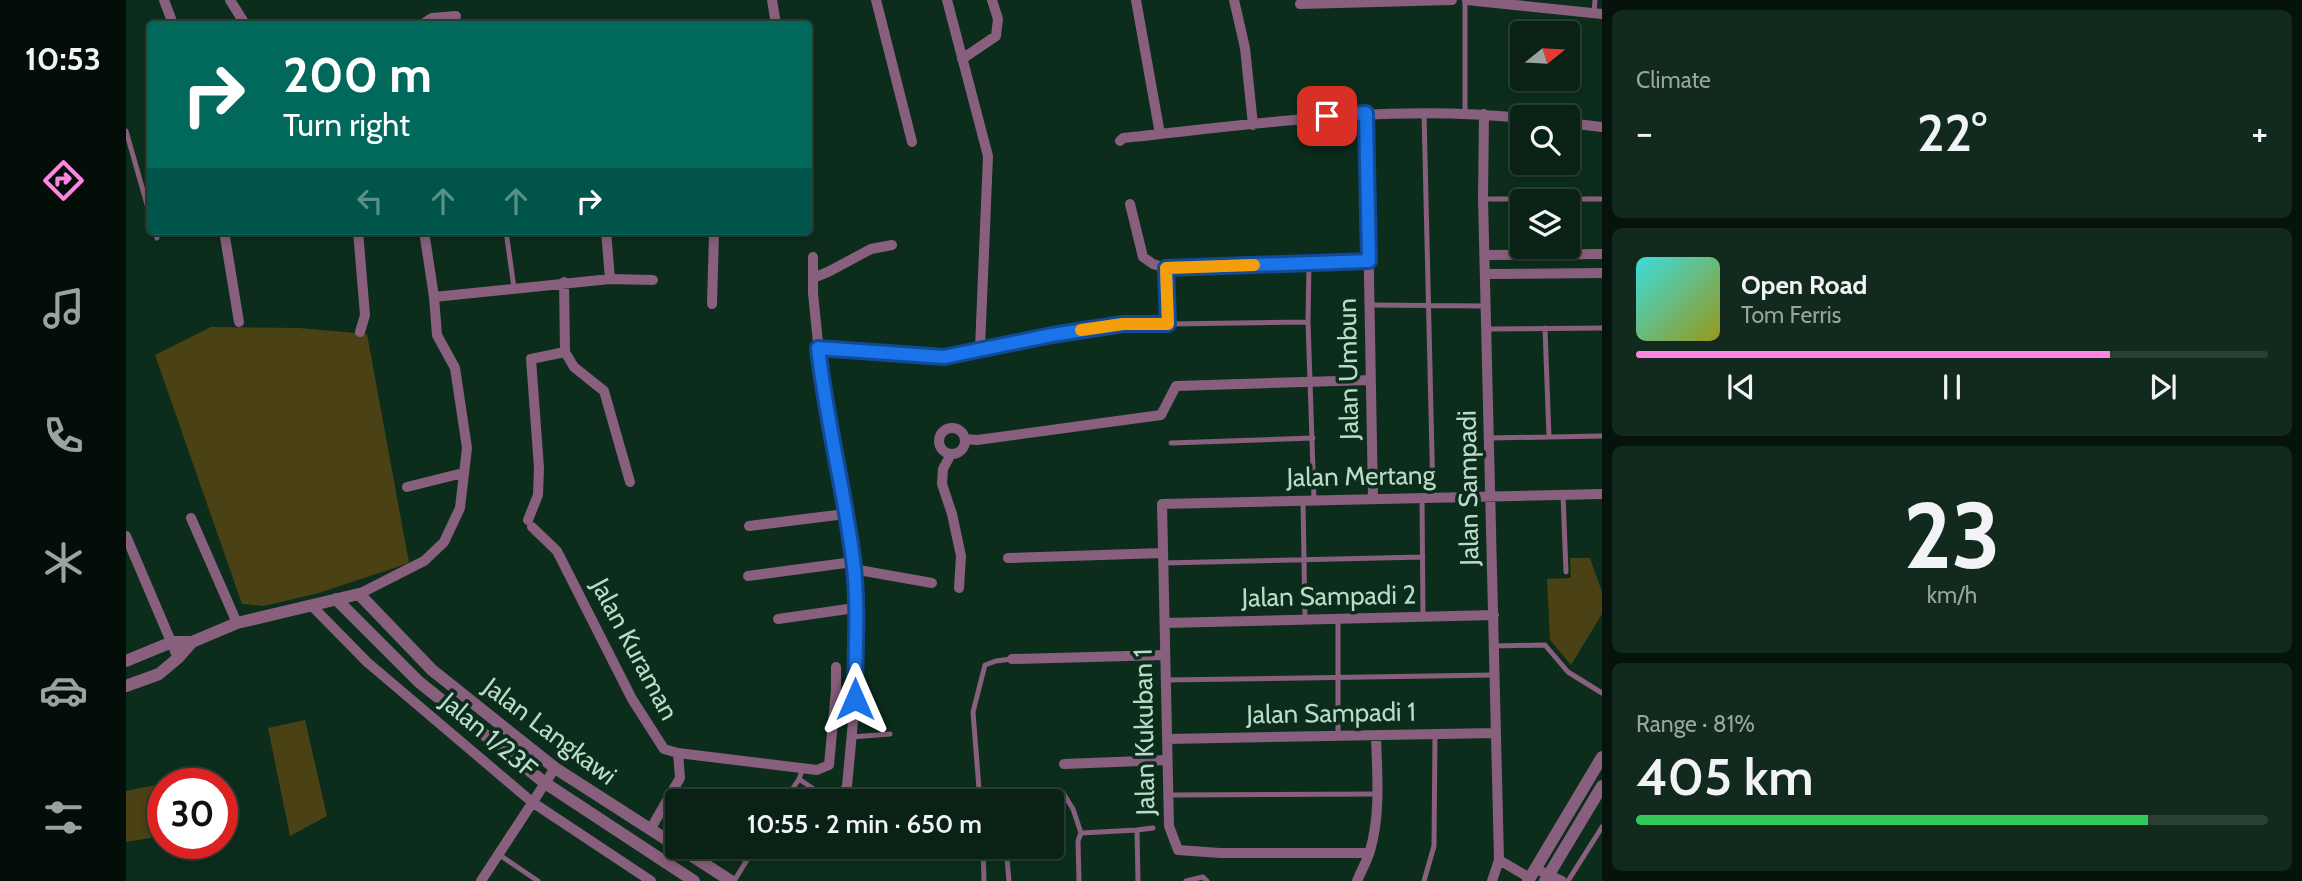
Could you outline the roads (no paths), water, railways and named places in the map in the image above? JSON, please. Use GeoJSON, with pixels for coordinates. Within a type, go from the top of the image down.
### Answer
{"type":"FeatureCollection","features":[{"type":"Feature","properties":{"kind":"street"},"geometry":{"type":"LineString","coordinates":[[164,0],[172,21]]}},
{"type":"Feature","properties":{"kind":"street"},"geometry":{"type":"LineString","coordinates":[[230,0],[244,21]]}},
{"type":"Feature","properties":{"kind":"street"},"geometry":{"type":"LineString","coordinates":[[772,0],[776,21]]}},
{"type":"Feature","properties":{"kind":"street"},"geometry":{"type":"LineString","coordinates":[[876,0],[912,142]]}},
{"type":"Feature","properties":{"kind":"street"},"geometry":{"type":"LineString","coordinates":[[947,0],[988,156],[980,348]]}},
{"type":"Feature","properties":{"kind":"street"},"geometry":{"type":"LineString","coordinates":[[962,59],[996,36],[998,19],[992,0]]}},
{"type":"Feature","properties":{"kind":"street"},"geometry":{"type":"LineString","coordinates":[[1136,0],[1160,134]]}},
{"type":"Feature","properties":{"kind":"street"},"geometry":{"type":"LineString","coordinates":[[1234,0],[1245,48],[1253,125]]}},
{"type":"Feature","properties":{"kind":"street"},"geometry":{"type":"LineString","coordinates":[[1300,4],[1452,0]]}},
{"type":"Feature","properties":{"kind":"street"},"geometry":{"type":"LineString","coordinates":[[1466,0],[1556,5],[1598,14]]}},
{"type":"Feature","properties":{"kind":"street"},"geometry":{"type":"LineString","coordinates":[[427,21],[432,18],[456,16]]}},
{"type":"Feature","properties":{"kind":"street"},"geometry":{"type":"LineString","coordinates":[[1120,141],[1123,138],[1366,113],[1465,113],[1510,117]]}},
{"type":"Feature","properties":{"kind":"street","name":"Jalan Umbun"},"geometry":{"type":"LineString","coordinates":[[1366,113],[1373,499]]}},
{"type":"Feature","properties":{"kind":"street","name":"Jalan Sampadi"},"geometry":{"type":"LineString","coordinates":[[1484,114],[1483,199],[1499,860],[1492,881]]}},
{"type":"Feature","properties":{"kind":"street"},"geometry":{"type":"LineString","coordinates":[[1580,124],[1602,127]]}},
{"type":"Feature","properties":{"kind":"street"},"geometry":{"type":"LineString","coordinates":[[1130,204],[1143,257],[1166,268],[1369,261]]}},
{"type":"Feature","properties":{"kind":"street"},"geometry":{"type":"LineString","coordinates":[[225,235],[239,322]]}},
{"type":"Feature","properties":{"kind":"street"},"geometry":{"type":"LineString","coordinates":[[358,235],[365,315],[360,332]]}},
{"type":"Feature","properties":{"kind":"street"},"geometry":{"type":"LineString","coordinates":[[126,661],[172,642],[192,642],[237,623],[359,594],[424,561],[444,542],[460,508],[467,448],[455,368],[437,335],[425,235]]}},
{"type":"Feature","properties":{"kind":"street"},"geometry":{"type":"LineString","coordinates":[[606,235],[610,279]]}},
{"type":"Feature","properties":{"kind":"street"},"geometry":{"type":"LineString","coordinates":[[712,304],[713,235]]}},
{"type":"Feature","properties":{"kind":"street"},"geometry":{"type":"LineString","coordinates":[[813,278],[871,249],[892,245]]}},
{"type":"Feature","properties":{"kind":"street"},"geometry":{"type":"LineString","coordinates":[[1485,255],[1602,254]]}},
{"type":"Feature","properties":{"kind":"street"},"geometry":{"type":"LineString","coordinates":[[813,257],[823,393],[853,566],[854,711],[846,789]]}},
{"type":"Feature","properties":{"kind":"street"},"geometry":{"type":"LineString","coordinates":[[818,348],[944,357],[980,348],[1123,324],[1168,324],[1166,268]]}},
{"type":"Feature","properties":{"kind":"street"},"geometry":{"type":"LineString","coordinates":[[1485,274],[1602,273]]}},
{"type":"Feature","properties":{"kind":"street"},"geometry":{"type":"LineString","coordinates":[[434,297],[564,282],[653,280]]}},
{"type":"Feature","properties":{"kind":"street"},"geometry":{"type":"LineString","coordinates":[[564,282],[565,352],[574,367],[604,391],[630,482]]}},
{"type":"Feature","properties":{"kind":"street","name":"Jalan Kuraman"},"geometry":{"type":"LineString","coordinates":[[565,352],[531,359],[539,468],[538,495],[530,523],[557,551],[632,699],[664,749],[801,773],[829,765],[836,667]]}},
{"type":"Feature","properties":{"kind":"street"},"geometry":{"type":"LineString","coordinates":[[965,439],[977,440],[1161,415],[1176,386],[1371,380]]}},
{"type":"Feature","properties":{"kind":"street"},"geometry":{"type":"LineString","coordinates":[[951,454],[943,451],[939,444],[942,432],[954,428],[961,432],[965,439],[961,450],[951,454],[943,469],[942,484],[961,556],[958,588]]}},
{"type":"Feature","properties":{"kind":"street"},"geometry":{"type":"LineString","coordinates":[[407,487],[463,473]]}},
{"type":"Feature","properties":{"kind":"street","name":"Jalan Mertang"},"geometry":{"type":"LineString","coordinates":[[1162,504],[1602,494]]}},
{"type":"Feature","properties":{"kind":"street","name":"Jalan Kukuban 1"},"geometry":{"type":"LineString","coordinates":[[1162,504],[1169,826],[1178,850],[1220,853],[1369,853]]}},
{"type":"Feature","properties":{"kind":"street"},"geometry":{"type":"LineString","coordinates":[[750,526],[845,514]]}},
{"type":"Feature","properties":{"kind":"street"},"geometry":{"type":"LineString","coordinates":[[191,518],[237,623]]}},
{"type":"Feature","properties":{"kind":"street"},"geometry":{"type":"LineString","coordinates":[[126,536],[178,658]]}},
{"type":"Feature","properties":{"kind":"street"},"geometry":{"type":"LineString","coordinates":[[1008,558],[1163,558]]}},
{"type":"Feature","properties":{"kind":"street"},"geometry":{"type":"LineString","coordinates":[[748,576],[853,566],[932,583]]}},
{"type":"Feature","properties":{"kind":"street","name":"Jalan Langkawi"},"geometry":{"type":"LineString","coordinates":[[359,594],[432,670],[555,768],[733,881]]}},
{"type":"Feature","properties":{"kind":"street","name":"Jalan Langkawi"},"geometry":{"type":"LineString","coordinates":[[336,599],[419,682],[545,783],[694,881]]}},
{"type":"Feature","properties":{"kind":"street","name":"Jalan 1/23F"},"geometry":{"type":"LineString","coordinates":[[312,606],[367,662],[533,802],[651,881]]}},
{"type":"Feature","properties":{"kind":"street"},"geometry":{"type":"LineString","coordinates":[[778,619],[855,608]]}},
{"type":"Feature","properties":{"kind":"street","name":"Jalan Sampadi 2"},"geometry":{"type":"LineString","coordinates":[[1165,623],[1494,615]]}},
{"type":"Feature","properties":{"kind":"street"},"geometry":{"type":"LineString","coordinates":[[126,686],[159,674],[192,642]]}},
{"type":"Feature","properties":{"kind":"street"},"geometry":{"type":"LineString","coordinates":[[1012,659],[1165,655]]}},
{"type":"Feature","properties":{"kind":"street"},"geometry":{"type":"LineString","coordinates":[[834,710],[854,711]]}},
{"type":"Feature","properties":{"kind":"street","name":"Jalan Sampadi 1"},"geometry":{"type":"LineString","coordinates":[[1167,739],[1496,733]]}},
{"type":"Feature","properties":{"kind":"street"},"geometry":{"type":"LineString","coordinates":[[1357,881],[1375,830],[1378,793],[1376,735]]}},
{"type":"Feature","properties":{"kind":"street"},"geometry":{"type":"LineString","coordinates":[[650,830],[680,778],[678,753]]}},
{"type":"Feature","properties":{"kind":"street"},"geometry":{"type":"LineString","coordinates":[[1532,876],[1602,757]]}},
{"type":"Feature","properties":{"kind":"street"},"geometry":{"type":"LineString","coordinates":[[1064,765],[1167,760]]}},
{"type":"Feature","properties":{"kind":"street"},"geometry":{"type":"LineString","coordinates":[[481,881],[555,768]]}},
{"type":"Feature","properties":{"kind":"street"},"geometry":{"type":"LineString","coordinates":[[1547,878],[1602,786]]}},
{"type":"Feature","properties":{"kind":"street"},"geometry":{"type":"LineString","coordinates":[[1499,860],[1532,876],[1562,881]]}},
{"type":"Feature","properties":{"kind":"lane"},"geometry":{"type":"LineString","coordinates":[[1465,113],[1466,0]]}},
{"type":"Feature","properties":{"kind":"lane"},"geometry":{"type":"LineString","coordinates":[[1595,0],[1598,14]]}},
{"type":"Feature","properties":{"kind":"lane"},"geometry":{"type":"LineString","coordinates":[[1423,617],[1423,557],[1428,498],[1424,113]]}},
{"type":"Feature","properties":{"kind":"lane"},"geometry":{"type":"LineString","coordinates":[[126,131],[147,204]]}},
{"type":"Feature","properties":{"kind":"lane"},"geometry":{"type":"LineString","coordinates":[[1483,199],[1602,199]]}},
{"type":"Feature","properties":{"kind":"lane"},"geometry":{"type":"LineString","coordinates":[[507,235],[514,288]]}},
{"type":"Feature","properties":{"kind":"lane"},"geometry":{"type":"LineString","coordinates":[[1305,620],[1304,559],[1313,438],[1308,322],[1309,263]]}},
{"type":"Feature","properties":{"kind":"lane"},"geometry":{"type":"LineString","coordinates":[[1370,305],[1486,306]]}},
{"type":"Feature","properties":{"kind":"lane"},"geometry":{"type":"LineString","coordinates":[[1168,324],[1308,322]]}},
{"type":"Feature","properties":{"kind":"lane"},"geometry":{"type":"LineString","coordinates":[[1545,328],[1549,437]]}},
{"type":"Feature","properties":{"kind":"lane"},"geometry":{"type":"LineString","coordinates":[[1486,329],[1602,328]]}},
{"type":"Feature","properties":{"kind":"lane"},"geometry":{"type":"LineString","coordinates":[[1489,438],[1602,436]]}},
{"type":"Feature","properties":{"kind":"lane"},"geometry":{"type":"LineString","coordinates":[[1171,443],[1313,438]]}},
{"type":"Feature","properties":{"kind":"lane"},"geometry":{"type":"LineString","coordinates":[[1563,495],[1566,572]]}},
{"type":"Feature","properties":{"kind":"lane"},"geometry":{"type":"LineString","coordinates":[[1163,558],[1423,557]]}},
{"type":"Feature","properties":{"kind":"lane"},"geometry":{"type":"LineString","coordinates":[[1338,619],[1338,736]]}},
{"type":"Feature","properties":{"kind":"lane"},"geometry":{"type":"LineString","coordinates":[[1494,646],[1545,645],[1568,673],[1602,693]]}},
{"type":"Feature","properties":{"kind":"lane"},"geometry":{"type":"LineString","coordinates":[[979,789],[973,712],[980,681],[985,665],[1012,659]]}},
{"type":"Feature","properties":{"kind":"lane"},"geometry":{"type":"LineString","coordinates":[[1166,680],[1495,675]]}},
{"type":"Feature","properties":{"kind":"lane"},"geometry":{"type":"LineString","coordinates":[[852,737],[890,734]]}},
{"type":"Feature","properties":{"kind":"lane"},"geometry":{"type":"LineString","coordinates":[[1424,881],[1434,846],[1435,734]]}},
{"type":"Feature","properties":{"kind":"lane"},"geometry":{"type":"LineString","coordinates":[[792,789],[801,773],[818,789]]}},
{"type":"Feature","properties":{"kind":"lane"},"geometry":{"type":"LineString","coordinates":[[1168,795],[1378,793]]}},
{"type":"Feature","properties":{"kind":"lane"},"geometry":{"type":"LineString","coordinates":[[1064,795],[1073,809],[1081,833],[1078,841],[1079,881]]}},
{"type":"Feature","properties":{"kind":"lane"},"geometry":{"type":"LineString","coordinates":[[1568,881],[1599,838],[1602,827]]}},
{"type":"Feature","properties":{"kind":"lane"},"geometry":{"type":"LineString","coordinates":[[1081,833],[1153,828]]}},
{"type":"Feature","properties":{"kind":"lane"},"geometry":{"type":"LineString","coordinates":[[1137,830],[1138,881]]}},
{"type":"Feature","properties":{"kind":"lane"},"geometry":{"type":"LineString","coordinates":[[498,855],[538,881]]}},
{"type":"Feature","properties":{"kind":"lane"},"geometry":{"type":"LineString","coordinates":[[733,881],[747,859]]}},
{"type":"Feature","properties":{"kind":"lane"},"geometry":{"type":"LineString","coordinates":[[983,859],[984,881]]}},
{"type":"Feature","properties":{"kind":"lane"},"geometry":{"type":"LineString","coordinates":[[1007,859],[1009,881]]}},
{"type":"Feature","properties":{"kind":"lane"},"geometry":{"type":"LineString","coordinates":[[1186,881],[1203,877],[1206,881]]}}]}
